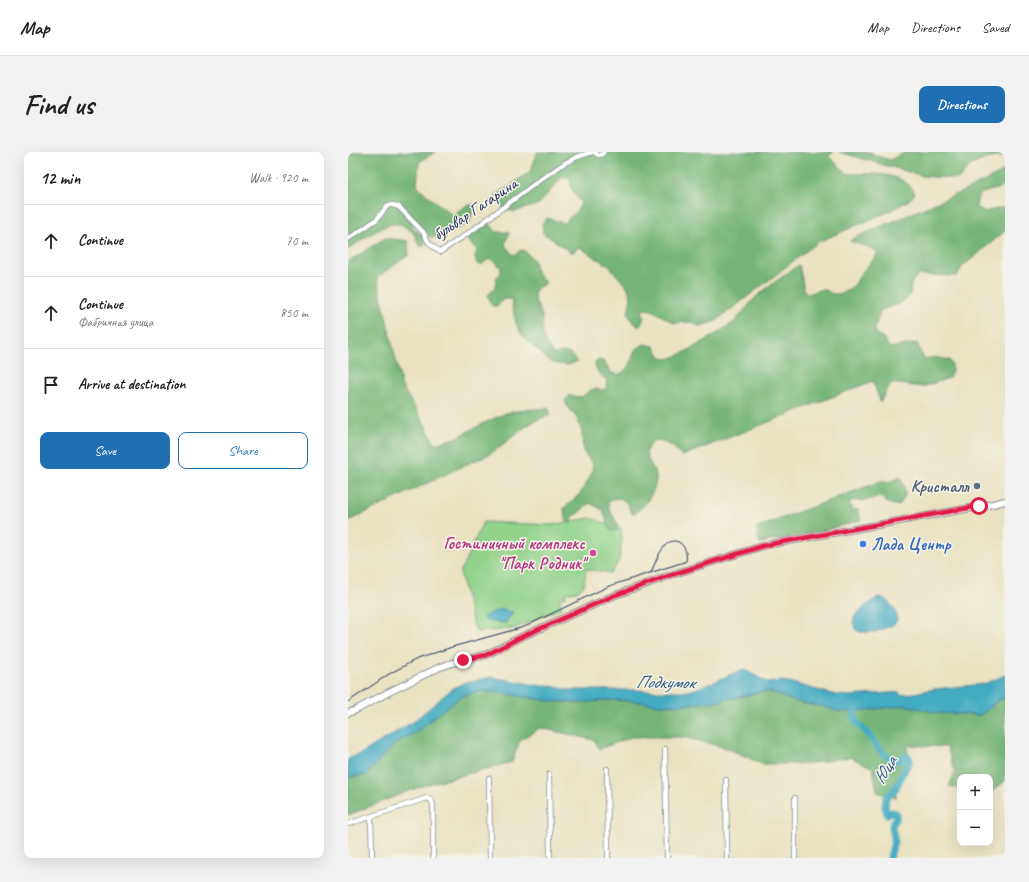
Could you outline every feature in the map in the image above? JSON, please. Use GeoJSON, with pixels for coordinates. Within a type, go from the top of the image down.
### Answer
{"type":"FeatureCollection","features":[{"type":"Feature","properties":{"kind":"main road"},"geometry":{"type":"LineString","coordinates":[[348,713],[438,668],[486,655],[519,638],[613,596],[682,572],[766,545],[1004,502]]}},
{"type":"Feature","properties":{"kind":"street","name":"бульвар Гагарина"},"geometry":{"type":"LineString","coordinates":[[348,239],[376,220],[388,205],[393,205],[399,207],[405,213],[422,232],[429,243],[440,252],[565,163],[577,157],[594,152],[601,155],[604,152]]}},
{"type":"Feature","properties":{"kind":"street"},"geometry":{"type":"LineString","coordinates":[[665,750],[667,858]]}},
{"type":"Feature","properties":{"kind":"street"},"geometry":{"type":"LineString","coordinates":[[607,769],[608,858]]}},
{"type":"Feature","properties":{"kind":"street"},"geometry":{"type":"LineString","coordinates":[[550,775],[550,858]]}},
{"type":"Feature","properties":{"kind":"street"},"geometry":{"type":"LineString","coordinates":[[489,778],[490,858]]}},
{"type":"Feature","properties":{"kind":"street"},"geometry":{"type":"LineString","coordinates":[[726,780],[727,858]]}},
{"type":"Feature","properties":{"kind":"street"},"geometry":{"type":"LineString","coordinates":[[348,824],[427,798],[431,800],[433,804],[433,858]]}},
{"type":"Feature","properties":{"kind":"street"},"geometry":{"type":"LineString","coordinates":[[795,798],[795,858]]}},
{"type":"Feature","properties":{"kind":"street"},"geometry":{"type":"LineString","coordinates":[[371,817],[372,858]]}},
{"type":"Feature","properties":{"kind":"green space"},"geometry":{"type":"Polygon","coordinates":[[[348,152],[435,152],[419,162],[417,185],[452,215],[467,205],[475,205],[469,223],[432,238],[418,225],[412,223],[411,224],[415,230],[424,236],[425,245],[421,247],[418,244],[415,235],[407,228],[399,224],[389,225],[370,234],[348,250],[348,235],[350,233],[348,232],[348,152]]]}},
{"type":"Feature","properties":{"kind":"green space"},"geometry":{"type":"Polygon","coordinates":[[[537,152],[834,152],[828,156],[848,174],[880,174],[896,178],[904,181],[910,186],[915,194],[909,200],[892,210],[818,242],[716,321],[699,326],[692,322],[674,323],[652,310],[642,309],[644,318],[639,327],[632,321],[628,314],[631,297],[628,288],[609,266],[579,247],[572,253],[543,233],[542,224],[547,218],[564,223],[577,211],[581,203],[571,188],[570,179],[562,177],[539,204],[514,212],[505,209],[495,196],[531,171],[537,152]]]}},
{"type":"Feature","properties":{"kind":"green space"},"geometry":{"type":"Polygon","coordinates":[[[839,152],[871,152],[876,156],[890,160],[906,152],[1005,152],[1005,156],[985,159],[970,166],[959,179],[923,176],[839,152]]]}},
{"type":"Feature","properties":{"kind":"green space"},"geometry":{"type":"Polygon","coordinates":[[[1005,171],[1005,185],[1003,187],[982,193],[978,197],[976,207],[985,212],[1005,208],[1005,231],[962,267],[957,276],[920,275],[916,277],[912,281],[910,293],[907,299],[896,305],[881,310],[874,329],[876,334],[885,340],[889,348],[917,343],[924,359],[934,357],[949,360],[951,362],[952,371],[949,378],[923,387],[891,383],[880,402],[873,381],[682,456],[670,445],[656,440],[648,446],[646,452],[655,472],[656,480],[653,492],[646,503],[642,508],[633,514],[629,509],[629,505],[621,498],[612,499],[608,503],[609,509],[618,528],[617,530],[612,531],[609,529],[603,510],[590,503],[572,518],[570,524],[565,519],[564,508],[580,494],[591,475],[593,465],[583,451],[582,432],[576,416],[567,406],[565,401],[569,396],[582,397],[592,390],[604,390],[606,388],[607,380],[596,369],[595,363],[598,360],[603,361],[612,373],[617,375],[622,373],[630,365],[635,350],[644,344],[654,346],[664,359],[680,355],[730,325],[755,298],[799,265],[804,290],[808,294],[826,290],[832,294],[841,294],[855,285],[860,275],[877,255],[876,250],[850,241],[854,238],[964,191],[1005,171]]]}},
{"type":"Feature","properties":{"kind":"green space"},"geometry":{"type":"Polygon","coordinates":[[[488,221],[496,232],[509,232],[505,245],[512,254],[516,255],[519,251],[524,250],[534,260],[536,271],[546,283],[537,288],[534,294],[542,316],[543,338],[553,354],[562,352],[568,353],[577,362],[567,365],[552,363],[523,337],[516,323],[511,299],[504,299],[497,306],[492,306],[488,295],[495,288],[496,278],[501,273],[501,267],[490,258],[481,265],[477,264],[475,257],[477,250],[471,244],[467,236],[488,221]]]}},
{"type":"Feature","properties":{"kind":"green space"},"geometry":{"type":"Polygon","coordinates":[[[385,238],[408,241],[409,255],[377,277],[402,387],[435,444],[456,438],[506,413],[548,408],[551,415],[528,425],[490,454],[348,521],[348,262],[385,238]]]}},
{"type":"Feature","properties":{"kind":"green space"},"geometry":{"type":"Polygon","coordinates":[[[901,477],[905,489],[905,495],[904,499],[898,506],[887,503],[881,497],[868,500],[849,501],[852,511],[858,509],[861,520],[822,531],[760,543],[756,528],[884,480],[886,483],[901,477]]]}},
{"type":"Feature","properties":{"kind":"green space"},"geometry":{"type":"Polygon","coordinates":[[[590,518],[621,528],[622,540],[619,560],[611,573],[586,569],[584,586],[577,591],[565,593],[566,597],[560,598],[561,608],[513,629],[476,632],[460,573],[483,522],[551,525],[590,518]]]}},
{"type":"Feature","properties":{"kind":"green space"},"geometry":{"type":"Polygon","coordinates":[[[488,691],[550,701],[579,703],[609,700],[634,701],[661,705],[690,704],[741,697],[761,692],[772,692],[805,704],[855,710],[869,710],[905,705],[938,713],[979,715],[999,700],[1005,698],[1005,781],[993,791],[993,774],[957,774],[957,788],[949,786],[955,772],[947,747],[908,745],[905,767],[896,780],[896,798],[877,792],[873,768],[850,757],[806,764],[762,764],[727,748],[683,737],[631,737],[599,749],[594,740],[540,728],[520,740],[512,762],[422,786],[348,815],[348,777],[366,775],[395,744],[420,729],[462,696],[475,692],[488,691]]]}},
{"type":"Feature","properties":{"kind":"water"},"geometry":{"type":"Polygon","coordinates":[[[878,597],[886,600],[892,606],[895,611],[897,621],[893,625],[876,632],[860,632],[855,629],[853,622],[854,617],[864,607],[878,597]]]}},
{"type":"Feature","properties":{"kind":"water"},"geometry":{"type":"Polygon","coordinates":[[[502,609],[513,612],[506,623],[485,620],[483,617],[495,611],[502,609]]]}},
{"type":"Feature","properties":{"kind":"water","name":"Подкумок"},"geometry":{"type":"Polygon","coordinates":[[[745,670],[768,683],[782,681],[836,695],[851,696],[899,692],[901,695],[934,689],[984,684],[1005,675],[1005,698],[999,700],[980,715],[938,713],[905,705],[841,712],[821,706],[805,704],[772,692],[761,692],[720,701],[661,705],[634,701],[609,700],[579,703],[550,701],[488,691],[475,692],[462,696],[420,729],[395,744],[366,775],[348,777],[348,759],[362,753],[414,721],[453,688],[464,683],[492,677],[569,690],[689,691],[745,670]]]}},
{"type":"Feature","properties":{"kind":"waterway","name":"Юца"},"geometry":{"type":"LineString","coordinates":[[858,703],[854,715],[856,722],[869,735],[883,753],[892,760],[900,760],[908,756],[910,760],[896,788],[886,798],[885,807],[887,814],[891,812],[896,813],[896,818],[892,824],[894,841],[890,858]]}},
{"type":"Feature","properties":{"kind":"tram line"},"geometry":{"type":"LineString","coordinates":[[348,702],[389,674],[417,659],[452,647],[524,627],[609,586],[684,562],[686,561],[686,556],[683,546],[677,541],[668,543],[660,553],[651,572]]}},
{"type":"Feature","properties":{"kind":"place","name":"Кристалл"},"geometry":{"type":"Point","coordinates":[977,486]}},
{"type":"Feature","properties":{"kind":"place","name":"Лада Центр"},"geometry":{"type":"Point","coordinates":[863,544]}},
{"type":"Feature","properties":{"kind":"place","name":"Гостиничный комплекс \"Парк Родник\""},"geometry":{"type":"Point","coordinates":[593,553]}},
{"type":"Feature","properties":{"kind":"route"},"geometry":{"type":"LineString","coordinates":[[463,660],[486,655],[519,638],[613,596],[745,551],[766,545],[979,506]]}}]}
